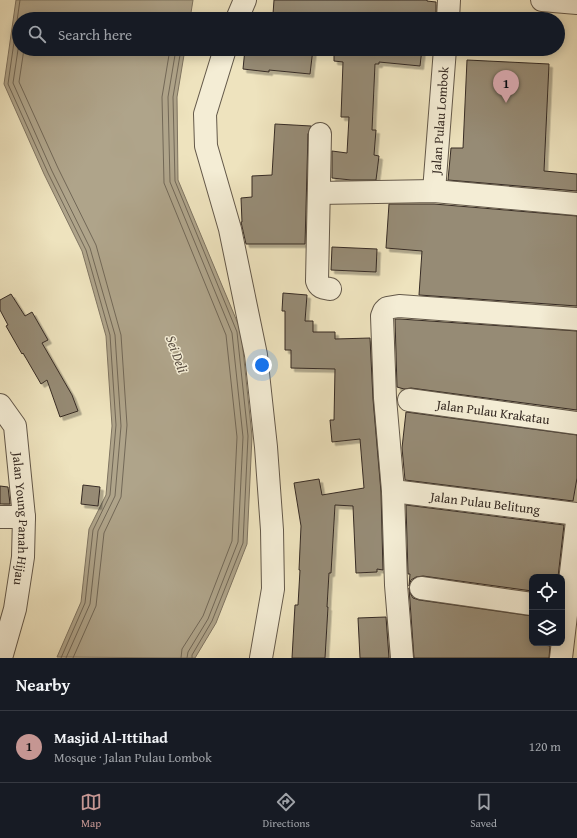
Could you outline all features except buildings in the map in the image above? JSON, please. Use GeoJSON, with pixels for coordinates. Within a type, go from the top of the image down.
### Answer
{"type":"FeatureCollection","features":[{"type":"Feature","properties":{"kind":"street"},"geometry":{"type":"LineString","coordinates":[[241,12],[245,0]]}},
{"type":"Feature","properties":{"kind":"street"},"geometry":{"type":"LineString","coordinates":[[448,12],[449,0]]}},
{"type":"Feature","properties":{"kind":"street"},"geometry":{"type":"LineString","coordinates":[[223,56],[205,114],[206,146],[230,228],[256,355],[266,447],[272,530],[273,589],[261,658]]}},
{"type":"Feature","properties":{"kind":"street","name":"Jalan Pulau Lombok"},"geometry":{"type":"LineString","coordinates":[[434,191],[444,56]]}},
{"type":"Feature","properties":{"kind":"street"},"geometry":{"type":"LineString","coordinates":[[320,134],[317,281],[322,288],[330,289]]}},
{"type":"Feature","properties":{"kind":"street"},"geometry":{"type":"LineString","coordinates":[[318,193],[434,191],[577,204]]}},
{"type":"Feature","properties":{"kind":"street"},"geometry":{"type":"LineString","coordinates":[[402,658],[396,585],[393,491],[384,383],[382,316],[384,312],[387,308],[399,306],[577,319]]}},
{"type":"Feature","properties":{"kind":"street","name":"Jalan Pulau Krakatau"},"geometry":{"type":"LineString","coordinates":[[409,400],[577,423]]}},
{"type":"Feature","properties":{"kind":"street","name":"Jalan Young Panah Hijau"},"geometry":{"type":"LineString","coordinates":[[0,406],[7,426],[24,517],[23,557],[8,610],[1,658]]}},
{"type":"Feature","properties":{"kind":"street","name":"Jalan Pulau Belitung"},"geometry":{"type":"LineString","coordinates":[[393,491],[577,514]]}},
{"type":"Feature","properties":{"kind":"street"},"geometry":{"type":"LineString","coordinates":[[0,517],[24,517]]}},
{"type":"Feature","properties":{"kind":"street"},"geometry":{"type":"LineString","coordinates":[[561,658],[568,610],[577,521]]}},
{"type":"Feature","properties":{"kind":"street"},"geometry":{"type":"LineString","coordinates":[[421,588],[529,604]]}},
{"type":"Feature","properties":{"kind":"water"},"geometry":{"type":"Polygon","coordinates":[[[16,0],[193,0],[191,12],[14,12],[16,0]]]}},
{"type":"Feature","properties":{"kind":"water","name":"Sei Deli"},"geometry":{"type":"Polygon","coordinates":[[[12,28],[12,56],[184,56],[177,97],[178,180],[241,331],[252,436],[247,544],[216,623],[195,658],[57,657],[81,602],[89,529],[106,495],[112,426],[106,336],[82,251],[44,174],[4,84],[12,28]]]}},
{"type":"Feature","properties":{"kind":"place","name":"Masjid Al-Ittihad"},"geometry":{"type":"Point","coordinates":[506,103]}}]}
